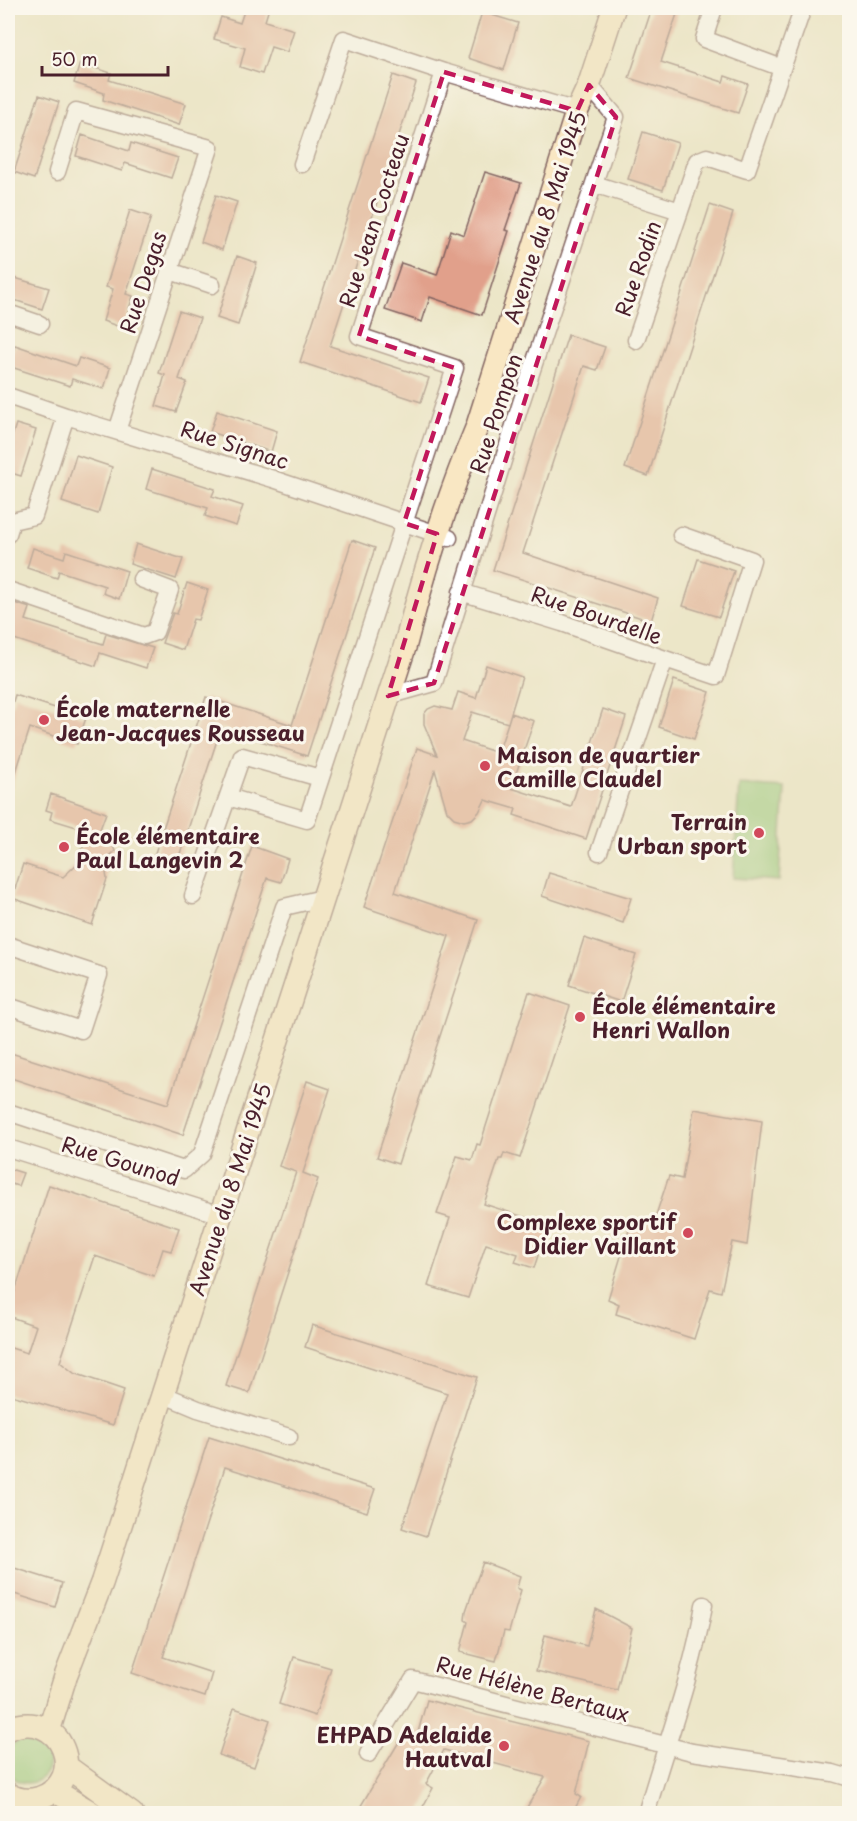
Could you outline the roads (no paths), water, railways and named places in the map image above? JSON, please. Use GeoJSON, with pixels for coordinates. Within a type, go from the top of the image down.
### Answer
{"type":"FeatureCollection","features":[{"type":"Feature","properties":{"kind":"main road","name":"Avenue du 8 Mai 1945"},"geometry":{"type":"LineString","coordinates":[[49,1730],[66,1675],[102,1582],[388,696],[405,646],[428,601],[458,472],[477,427],[577,111],[589,85],[614,8]]}},
{"type":"Feature","properties":{"kind":"main road"},"geometry":{"type":"LineString","coordinates":[[10,1725],[38,1725],[49,1730],[62,1746],[65,1756],[66,1766],[60,1782],[28,1814]]}},
{"type":"Feature","properties":{"kind":"main road"},"geometry":{"type":"LineString","coordinates":[[66,1766],[132,1814]]}},
{"type":"Feature","properties":{"kind":"main road"},"geometry":{"type":"LineString","coordinates":[[8,1794],[23,1800],[34,1799],[49,1793],[94,1814]]}},
{"type":"Feature","properties":{"kind":"street"},"geometry":{"type":"LineString","coordinates":[[714,8],[704,39],[782,68],[803,8]]}},
{"type":"Feature","properties":{"kind":"street"},"geometry":{"type":"LineString","coordinates":[[302,164],[344,39],[444,72],[577,111]]}},
{"type":"Feature","properties":{"kind":"street","name":"Rue Rodin"},"geometry":{"type":"LineString","coordinates":[[636,340],[697,161],[707,157],[747,170],[782,68]]}},
{"type":"Feature","properties":{"kind":"street","name":"Rue Jean Cocteau"},"geometry":{"type":"LineString","coordinates":[[404,523],[455,369],[359,336],[444,72]]}},
{"type":"Feature","properties":{"kind":"street","name":"Rue Pompon"},"geometry":{"type":"LineString","coordinates":[[388,696],[434,683],[461,592],[616,117],[589,85]]}},
{"type":"Feature","properties":{"kind":"street","name":"Rue Degas"},"geometry":{"type":"LineString","coordinates":[[57,172],[76,111],[210,148],[117,431]]}},
{"type":"Feature","properties":{"kind":"street","name":"Rue Rodin"},"geometry":{"type":"LineString","coordinates":[[594,184],[680,211]]}},
{"type":"Feature","properties":{"kind":"street"},"geometry":{"type":"LineString","coordinates":[[170,271],[212,285]]}},
{"type":"Feature","properties":{"kind":"street"},"geometry":{"type":"LineString","coordinates":[[8,313],[40,324]]}},
{"type":"Feature","properties":{"kind":"street","name":"Rue Signac"},"geometry":{"type":"LineString","coordinates":[[8,396],[443,536]]}},
{"type":"Feature","properties":{"kind":"street"},"geometry":{"type":"LineString","coordinates":[[9,525],[34,516],[66,416]]}},
{"type":"Feature","properties":{"kind":"street"},"geometry":{"type":"LineString","coordinates":[[228,798],[307,820],[404,523]]}},
{"type":"Feature","properties":{"kind":"street"},"geometry":{"type":"LineString","coordinates":[[665,659],[716,676],[752,560],[681,535]]}},
{"type":"Feature","properties":{"kind":"street"},"geometry":{"type":"LineString","coordinates":[[8,590],[144,636],[155,632],[170,590],[141,579]]}},
{"type":"Feature","properties":{"kind":"street","name":"Rue Bourdelle"},"geometry":{"type":"LineString","coordinates":[[461,592],[562,623],[665,659],[599,852]]}},
{"type":"Feature","properties":{"kind":"street"},"geometry":{"type":"LineString","coordinates":[[194,896],[242,756],[320,778]]}},
{"type":"Feature","properties":{"kind":"street"},"geometry":{"type":"LineString","coordinates":[[8,1112],[184,1170],[202,1154],[284,907],[323,898]]}},
{"type":"Feature","properties":{"kind":"street"},"geometry":{"type":"LineString","coordinates":[[8,945],[99,975],[81,1030],[8,1006]]}},
{"type":"Feature","properties":{"kind":"street","name":"Rue Gounod"},"geometry":{"type":"LineString","coordinates":[[8,1148],[222,1215]]}},
{"type":"Feature","properties":{"kind":"street"},"geometry":{"type":"LineString","coordinates":[[162,1394],[198,1409],[289,1437]]}},
{"type":"Feature","properties":{"kind":"street"},"geometry":{"type":"LineString","coordinates":[[646,1814],[699,1634],[704,1605]]}},
{"type":"Feature","properties":{"kind":"street","name":"Rue Hélène Bertaux"},"geometry":{"type":"LineString","coordinates":[[368,1754],[413,1680],[692,1752],[833,1773],[849,1778]]}},
{"type":"Feature","properties":{"kind":"place","name":"École maternelle Jean-Jacques Rousseau"},"geometry":{"type":"Point","coordinates":[44,720]}},
{"type":"Feature","properties":{"kind":"place","name":"Maison de quartier Camille Claudel"},"geometry":{"type":"Point","coordinates":[485,766]}},
{"type":"Feature","properties":{"kind":"place","name":"Terrain Urban sport"},"geometry":{"type":"Point","coordinates":[759,833]}},
{"type":"Feature","properties":{"kind":"place","name":"École élémentaire Paul Langevin 2"},"geometry":{"type":"Point","coordinates":[64,847]}},
{"type":"Feature","properties":{"kind":"place","name":"École élémentaire Henri Wallon"},"geometry":{"type":"Point","coordinates":[580,1017]}},
{"type":"Feature","properties":{"kind":"place","name":"Complexe sportif Didier Vaillant"},"geometry":{"type":"Point","coordinates":[688,1233]}},
{"type":"Feature","properties":{"kind":"place","name":"EHPAD Adelaide Hautval"},"geometry":{"type":"Point","coordinates":[504,1746]}}]}
